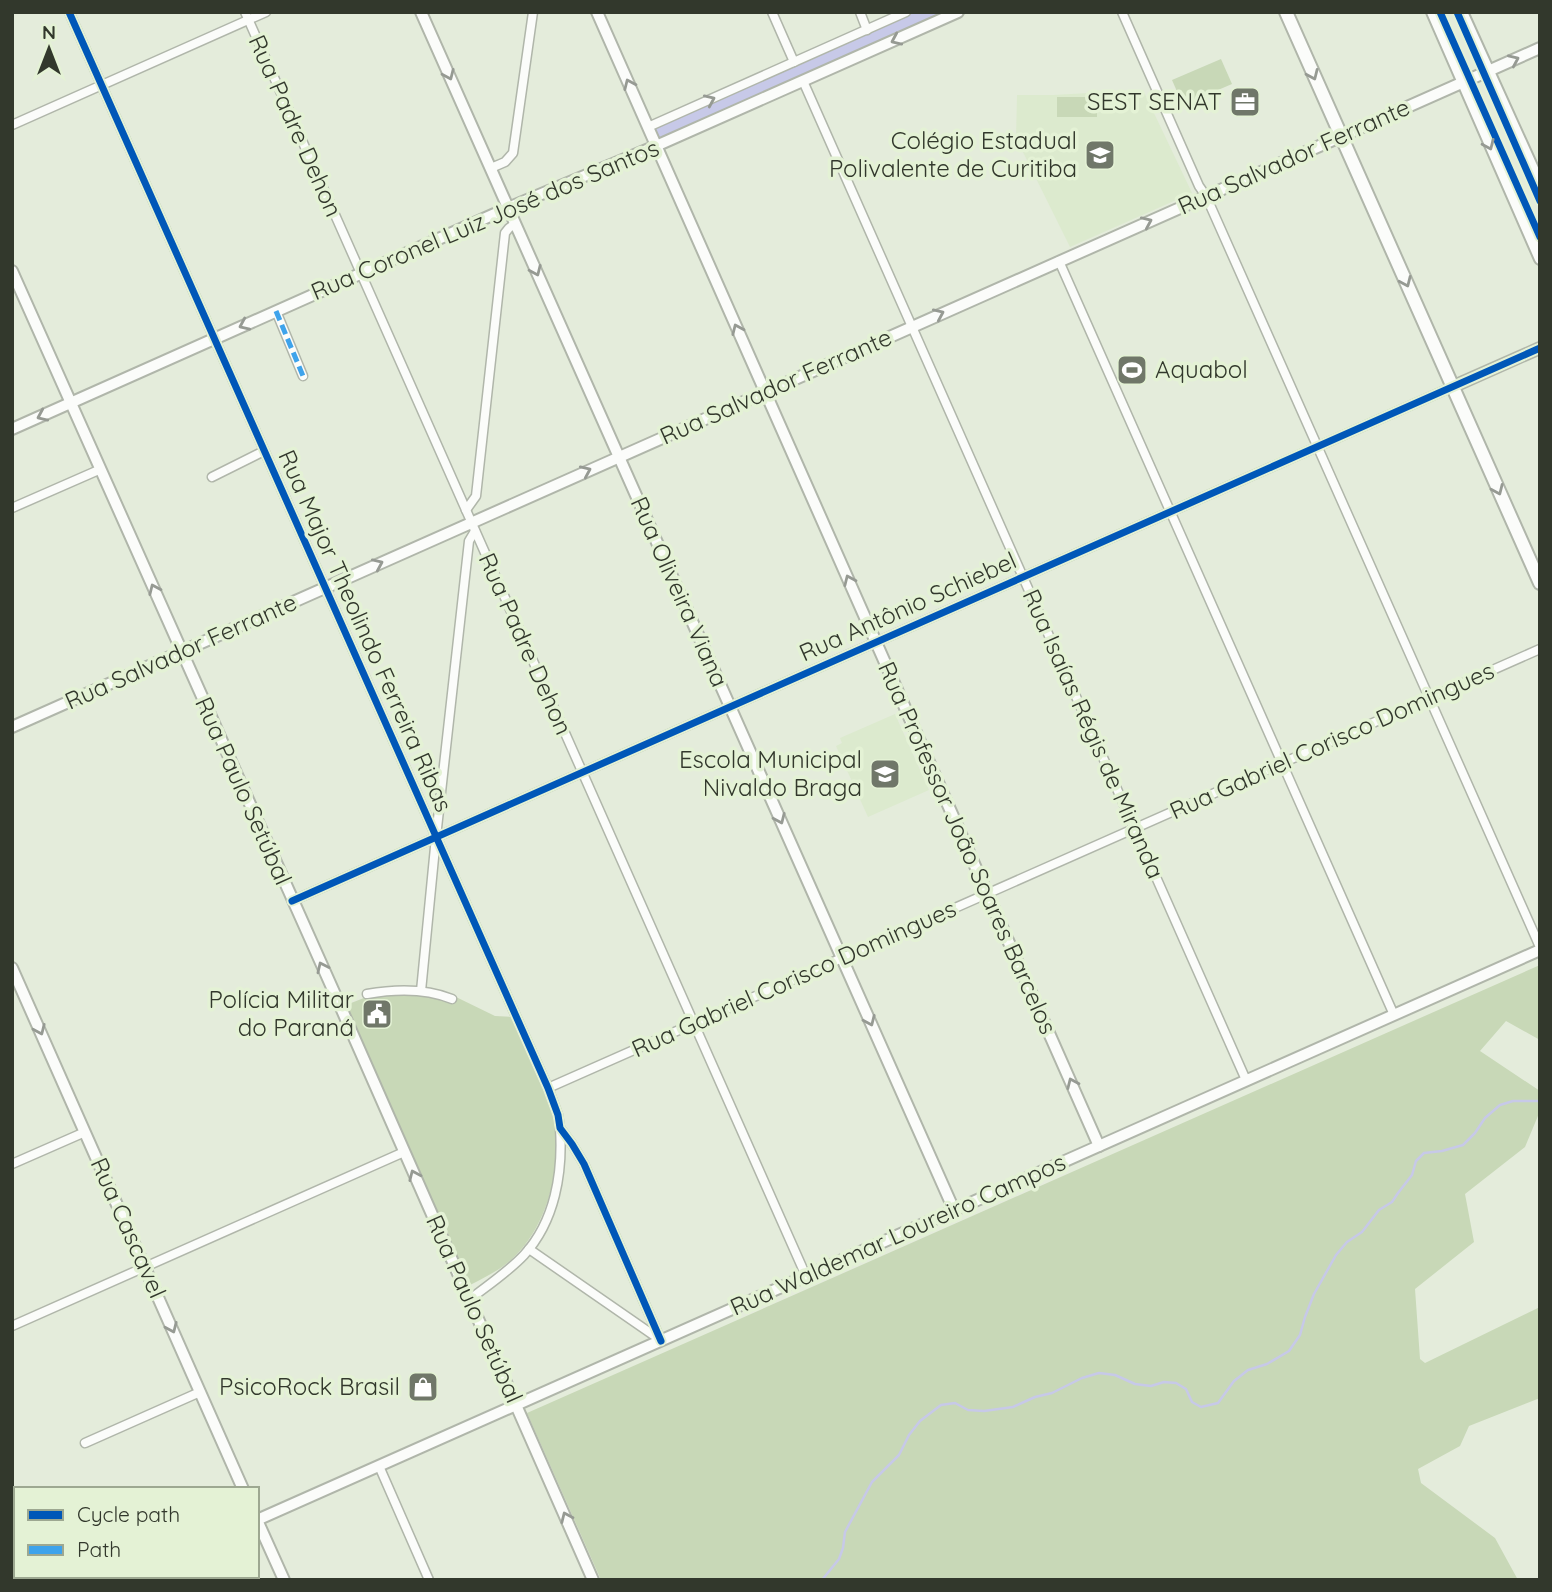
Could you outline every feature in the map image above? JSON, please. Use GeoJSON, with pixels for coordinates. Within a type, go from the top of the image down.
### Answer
{"type":"FeatureCollection","features":[{"type":"Feature","properties":{"kind":"main road","name":"Rua Oliveira Viana"},"geometry":{"type":"LineString","coordinates":[[421,12],[954,1210]]}},
{"type":"Feature","properties":{"kind":"main road","name":"Rua Professor João Soares Barcelos"},"geometry":{"type":"LineString","coordinates":[[597,12],[1100,1146]]}},
{"type":"Feature","properties":{"kind":"main road","name":"Rua Coronel Luiz José dos Santos"},"geometry":{"type":"LineString","coordinates":[[12,429],[508,208],[656,146],[958,12]]}},
{"type":"Feature","properties":{"kind":"main road"},"geometry":{"type":"LineString","coordinates":[[1286,12],[1540,583]]}},
{"type":"Feature","properties":{"kind":"main road"},"geometry":{"type":"LineString","coordinates":[[1432,12],[1540,259]]}},
{"type":"Feature","properties":{"kind":"main road"},"geometry":{"type":"LineString","coordinates":[[1462,12],[1540,184]]}},
{"type":"Feature","properties":{"kind":"main road","name":"Rua Salvador Ferrante"},"geometry":{"type":"LineString","coordinates":[[12,727],[325,587],[473,526],[765,391],[1540,48]]}},
{"type":"Feature","properties":{"kind":"main road","name":"Rua Paulo Setúbal"},"geometry":{"type":"LineString","coordinates":[[12,271],[593,1580]]}},
{"type":"Feature","properties":{"kind":"main road","name":"Rua Antônio Schiebel"},"geometry":{"type":"LineString","coordinates":[[1452,387],[1540,348]]}},
{"type":"Feature","properties":{"kind":"main road","name":"Rua Waldemar Loureiro Campos"},"geometry":{"type":"LineString","coordinates":[[259,1519],[1540,949]]}},
{"type":"Feature","properties":{"kind":"main road","name":"Rua Cascavel"},"geometry":{"type":"LineString","coordinates":[[12,968],[242,1487]]}},
{"type":"Feature","properties":{"kind":"main road"},"geometry":{"type":"LineString","coordinates":[[259,1524],[284,1580]]}},
{"type":"Feature","properties":{"kind":"street","name":"Rua Major Theolindo Ferreira Ribas"},"geometry":{"type":"LineString","coordinates":[[69,12],[548,1088],[560,1128],[584,1164],[661,1341]]}},
{"type":"Feature","properties":{"kind":"street"},"geometry":{"type":"LineString","coordinates":[[12,125],[102,86],[246,16],[266,12]]}},
{"type":"Feature","properties":{"kind":"street"},"geometry":{"type":"LineString","coordinates":[[491,169],[505,162],[513,153],[533,12]]}},
{"type":"Feature","properties":{"kind":"street"},"geometry":{"type":"LineString","coordinates":[[772,12],[794,62]]}},
{"type":"Feature","properties":{"kind":"street"},"geometry":{"type":"LineString","coordinates":[[860,12],[867,30]]}},
{"type":"Feature","properties":{"kind":"street","name":"Rua Coronel Luiz José dos Santos"},"geometry":{"type":"LineString","coordinates":[[648,127],[906,12]]}},
{"type":"Feature","properties":{"kind":"street"},"geometry":{"type":"LineString","coordinates":[[1122,12],[1540,949]]}},
{"type":"Feature","properties":{"kind":"street","name":"Rua Padre Dehon"},"geometry":{"type":"LineString","coordinates":[[246,16],[806,1276]]}},
{"type":"Feature","properties":{"kind":"street","name":"Rua Isaías Régis de Miranda"},"geometry":{"type":"LineString","coordinates":[[803,81],[1246,1080]]}},
{"type":"Feature","properties":{"kind":"street"},"geometry":{"type":"LineString","coordinates":[[466,510],[476,496],[505,233],[516,224]]}},
{"type":"Feature","properties":{"kind":"street"},"geometry":{"type":"LineString","coordinates":[[1059,261],[1394,1015]]}},
{"type":"Feature","properties":{"kind":"street"},"geometry":{"type":"LineString","coordinates":[[276,311],[303,376]]}},
{"type":"Feature","properties":{"kind":"street","name":"Rua Antônio Schiebel"},"geometry":{"type":"LineString","coordinates":[[292,901],[1452,387]]}},
{"type":"Feature","properties":{"kind":"street"},"geometry":{"type":"LineString","coordinates":[[212,477],[264,451]]}},
{"type":"Feature","properties":{"kind":"street"},"geometry":{"type":"LineString","coordinates":[[12,508],[101,470]]}},
{"type":"Feature","properties":{"kind":"street"},"geometry":{"type":"LineString","coordinates":[[421,991],[469,541],[473,526]]}},
{"type":"Feature","properties":{"kind":"street","name":"Rua Gabriel Corisco Domingues"},"geometry":{"type":"LineString","coordinates":[[548,1088],[1540,649]]}},
{"type":"Feature","properties":{"kind":"street"},"geometry":{"type":"LineString","coordinates":[[367,994],[421,991],[452,999]]}},
{"type":"Feature","properties":{"kind":"street"},"geometry":{"type":"LineString","coordinates":[[469,1300],[529,1250],[546,1221],[556,1191],[561,1156],[560,1128]]}},
{"type":"Feature","properties":{"kind":"street"},"geometry":{"type":"LineString","coordinates":[[12,1164],[85,1132]]}},
{"type":"Feature","properties":{"kind":"street"},"geometry":{"type":"LineString","coordinates":[[12,1326],[404,1152]]}},
{"type":"Feature","properties":{"kind":"street"},"geometry":{"type":"LineString","coordinates":[[529,1250],[661,1341]]}},
{"type":"Feature","properties":{"kind":"street"},"geometry":{"type":"LineString","coordinates":[[85,1443],[201,1392]]}},
{"type":"Feature","properties":{"kind":"street"},"geometry":{"type":"LineString","coordinates":[[379,1466],[429,1580]]}},
{"type":"Feature","properties":{"kind":"shaded area"},"geometry":{"type":"Polygon","coordinates":[[[1221,59],[1232,84],[1183,105],[1172,80],[1221,59]]]}},
{"type":"Feature","properties":{"kind":"shaded area","name":"Colégio Estadual Polivalente de Curitiba"},"geometry":{"type":"Polygon","coordinates":[[[1143,90],[1192,193],[1070,247],[1016,138],[1017,95],[1143,90]]]}},
{"type":"Feature","properties":{"kind":"shaded area"},"geometry":{"type":"Polygon","coordinates":[[[1057,97],[1097,97],[1097,117],[1057,117],[1057,97]]]}},
{"type":"Feature","properties":{"kind":"shaded area","name":"Escola Municipal Nivaldo Braga"},"geometry":{"type":"Polygon","coordinates":[[[895,714],[929,790],[868,817],[836,746],[842,743],[840,738],[895,714]]]}},
{"type":"Feature","properties":{"kind":"shaded area"},"geometry":{"type":"Polygon","coordinates":[[[1540,965],[1540,1040],[1506,1021],[1480,1051],[1540,1091],[1540,1111],[1525,1147],[1465,1194],[1474,1242],[1415,1289],[1420,1359],[1425,1363],[1540,1307],[1540,1398],[1469,1426],[1460,1446],[1418,1469],[1421,1483],[1495,1538],[1518,1580],[601,1580],[527,1413],[1540,965]]]}},
{"type":"Feature","properties":{"kind":"shaded area"},"geometry":{"type":"Polygon","coordinates":[[[403,993],[437,996],[454,1002],[456,997],[495,1016],[513,1017],[541,1079],[553,1117],[556,1135],[555,1172],[551,1191],[536,1227],[527,1243],[510,1261],[470,1285],[346,1005],[369,996],[403,993]]]}},
{"type":"Feature","properties":{"kind":"waterway"},"geometry":{"type":"LineString","coordinates":[[662,132],[931,12]]}},
{"type":"Feature","properties":{"kind":"waterway"},"geometry":{"type":"LineString","coordinates":[[822,1580],[839,1559],[845,1532],[872,1482],[899,1455],[920,1421],[941,1405],[955,1403],[968,1410],[984,1411],[1013,1407],[1099,1373],[1115,1375],[1135,1384],[1151,1386],[1164,1382],[1176,1383],[1186,1389],[1192,1402],[1201,1407],[1218,1403],[1234,1381],[1248,1370],[1267,1364],[1289,1351],[1300,1335],[1314,1294],[1336,1255],[1347,1242],[1362,1232],[1379,1210],[1392,1202],[1412,1175],[1416,1161],[1424,1153],[1463,1145],[1485,1118],[1500,1105],[1513,1101],[1540,1101]]}},
{"type":"Feature","properties":{"kind":"marked path"},"geometry":{"type":"LineString","coordinates":[[276,311],[303,376]]}},
{"type":"Feature","properties":{"kind":"cycle path"},"geometry":{"type":"LineString","coordinates":[[69,12],[548,1088],[560,1128],[584,1164],[661,1341]]}},
{"type":"Feature","properties":{"kind":"cycle path"},"geometry":{"type":"LineString","coordinates":[[1440,12],[1540,237]]}},
{"type":"Feature","properties":{"kind":"cycle path"},"geometry":{"type":"LineString","coordinates":[[1457,12],[1540,201]]}},
{"type":"Feature","properties":{"kind":"cycle path"},"geometry":{"type":"LineString","coordinates":[[292,901],[1540,348]]}},
{"type":"Feature","properties":{"kind":"place","name":"SEST SENAT"},"geometry":{"type":"Point","coordinates":[1245,102]}},
{"type":"Feature","properties":{"kind":"place","name":"Colégio Estadual Polivalente de Curitiba"},"geometry":{"type":"Point","coordinates":[1100,155]}},
{"type":"Feature","properties":{"kind":"place","name":"Aquabol"},"geometry":{"type":"Point","coordinates":[1132,370]}},
{"type":"Feature","properties":{"kind":"place","name":"Escola Municipal Nivaldo Braga"},"geometry":{"type":"Point","coordinates":[885,774]}},
{"type":"Feature","properties":{"kind":"place","name":"Polícia Militar do Paraná"},"geometry":{"type":"Point","coordinates":[377,1014]}},
{"type":"Feature","properties":{"kind":"place","name":"PsicoRock Brasil"},"geometry":{"type":"Point","coordinates":[423,1387]}}]}
